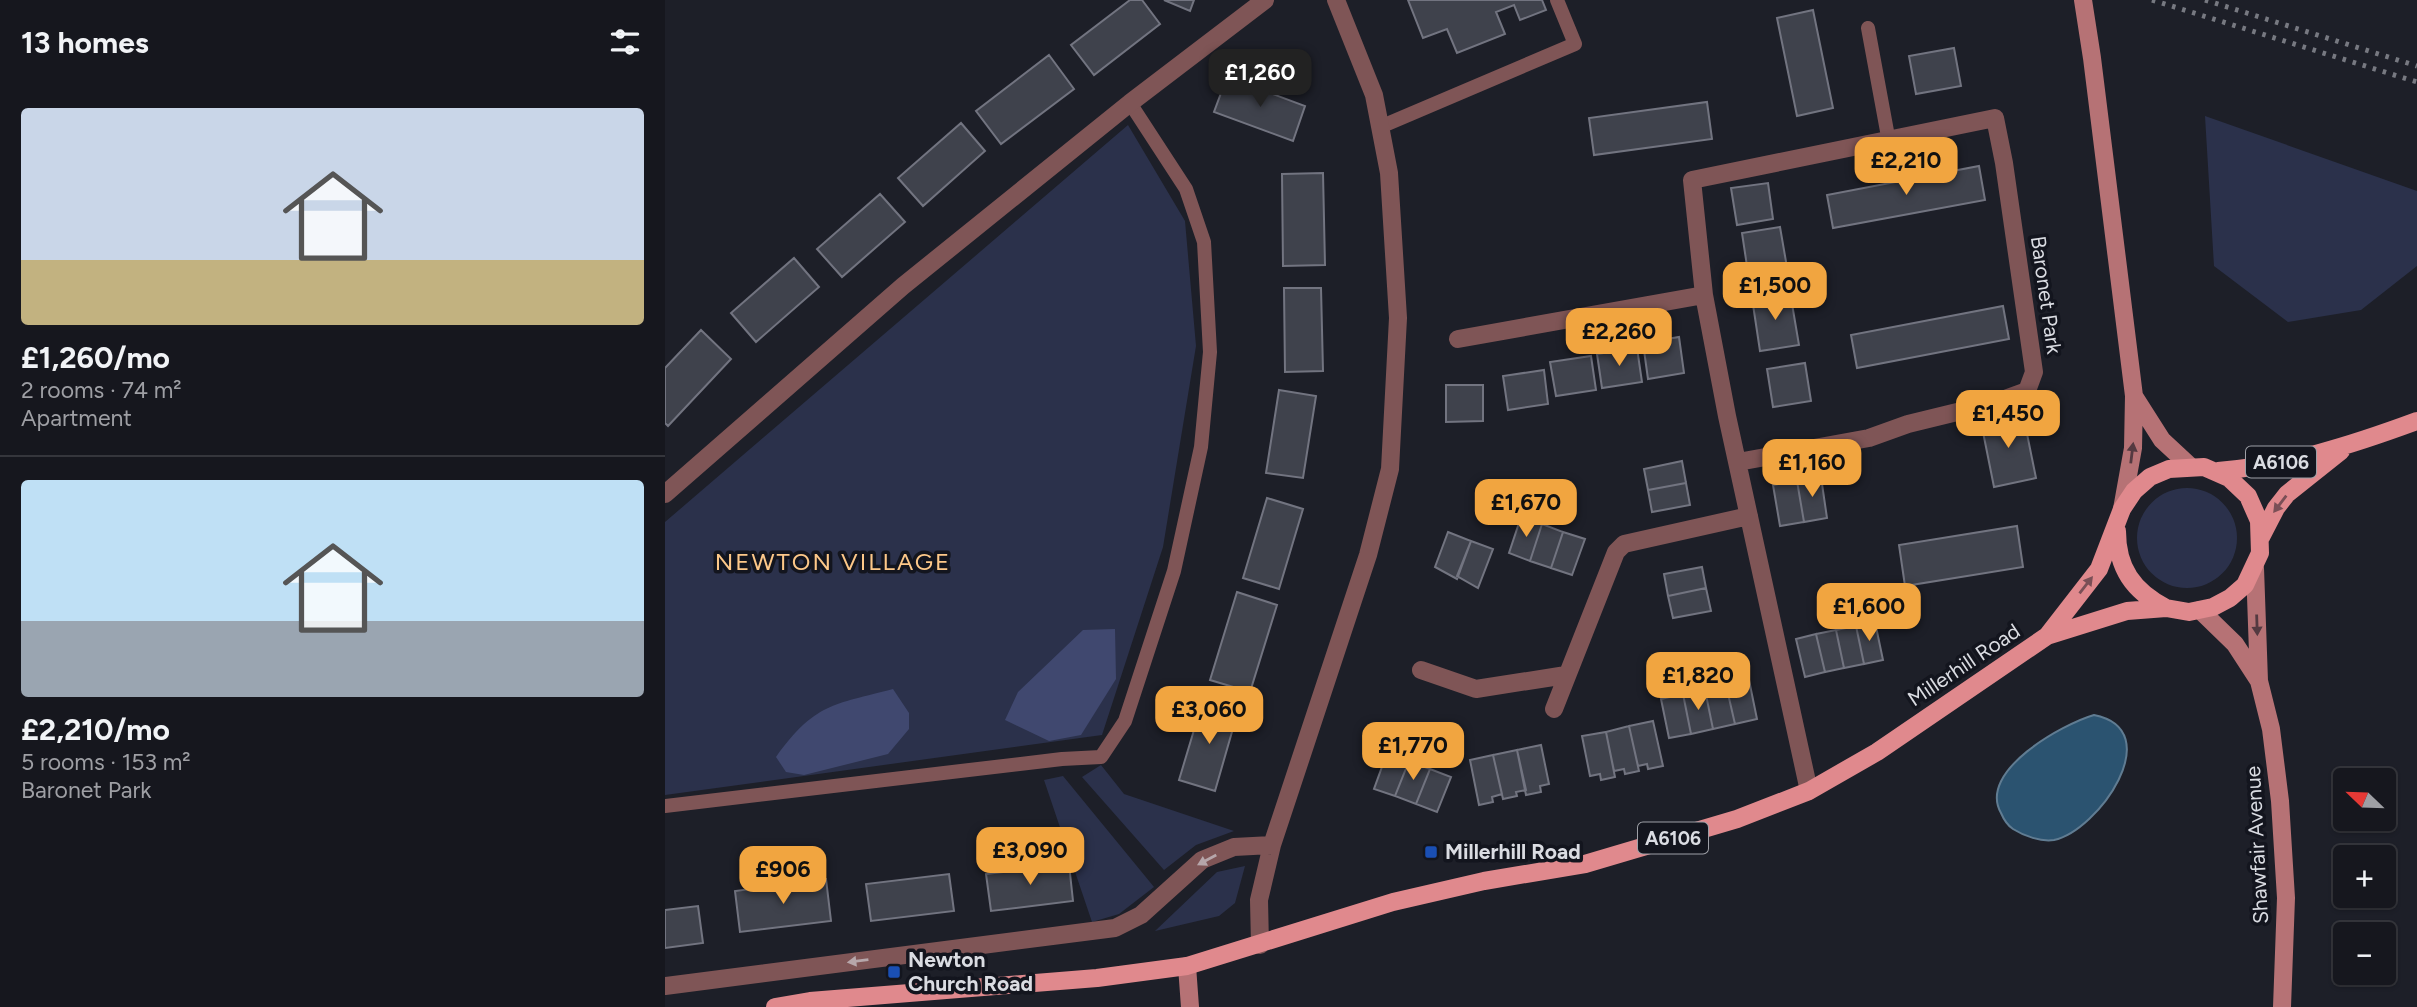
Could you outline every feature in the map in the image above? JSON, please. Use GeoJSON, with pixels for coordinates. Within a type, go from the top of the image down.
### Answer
{"type":"FeatureCollection","features":[{"type":"Feature","properties":{"kind":"main road"},"geometry":{"type":"LineString","coordinates":[[2083,0],[2134,396],[2133,448],[2122,509]]}},
{"type":"Feature","properties":{"kind":"main road"},"geometry":{"type":"LineString","coordinates":[[2134,396],[2162,440],[2190,466]]}},
{"type":"Feature","properties":{"kind":"main road","name":"A6106"},"geometry":{"type":"LineString","coordinates":[[2217,471],[2251,469],[2345,447],[2417,421]]}},
{"type":"Feature","properties":{"kind":"main road","name":"A6106"},"geometry":{"type":"LineString","coordinates":[[2261,537],[2276,508],[2287,494],[2345,447]]}},
{"type":"Feature","properties":{"kind":"main road","name":"Millerhill Road"},"geometry":{"type":"LineString","coordinates":[[775,1007],[810,1001],[1097,978],[1187,966],[1393,902],[1484,881],[1585,864],[1737,819],[1809,791],[1877,752],[2047,636],[2127,611],[2166,608],[2189,612],[2213,607],[2230,598],[2245,585],[2255,568],[2261,537],[2259,521],[2248,496],[2239,486],[2217,471],[2190,466],[2169,468],[2150,477],[2134,491],[2122,509],[2117,528],[2099,569],[2047,636]]}},
{"type":"Feature","properties":{"kind":"main road","name":"Millerhill Road"},"geometry":{"type":"LineString","coordinates":[[2117,528],[2117,548],[2127,576],[2147,598],[2166,608]]}},
{"type":"Feature","properties":{"kind":"main road","name":"Shawfair Avenue"},"geometry":{"type":"LineString","coordinates":[[2255,568],[2259,681],[2271,729],[2280,801],[2286,898],[2282,1007]]}},
{"type":"Feature","properties":{"kind":"main road","name":"Shawfair Avenue"},"geometry":{"type":"LineString","coordinates":[[2200,610],[2235,644],[2259,681]]}},
{"type":"Feature","properties":{"kind":"main road"},"geometry":{"type":"LineString","coordinates":[[1187,966],[1189,1007]]}},
{"type":"Feature","properties":{"kind":"street"},"geometry":{"type":"LineString","coordinates":[[665,494],[904,286],[1130,103],[1265,0]]}},
{"type":"Feature","properties":{"kind":"street"},"geometry":{"type":"LineString","coordinates":[[1260,945],[1259,900],[1272,845],[1368,555],[1390,469],[1398,318],[1389,173],[1374,95],[1336,0]]}},
{"type":"Feature","properties":{"kind":"street","name":"Baronet Park"},"geometry":{"type":"LineString","coordinates":[[1738,462],[1869,438],[1908,424],[1994,403],[2027,391],[2034,372],[1995,118],[1889,142]]}},
{"type":"Feature","properties":{"kind":"street"},"geometry":{"type":"LineString","coordinates":[[1809,791],[1727,416],[1704,295],[1692,180],[1889,142]]}},
{"type":"Feature","properties":{"kind":"street"},"geometry":{"type":"LineString","coordinates":[[1458,339],[1704,295]]}},
{"type":"Feature","properties":{"kind":"street"},"geometry":{"type":"LineString","coordinates":[[1554,709],[1616,552],[1624,544],[1749,516]]}},
{"type":"Feature","properties":{"kind":"street"},"geometry":{"type":"LineString","coordinates":[[1421,670],[1476,688],[1566,676]]}},
{"type":"Feature","properties":{"kind":"street"},"geometry":{"type":"LineString","coordinates":[[665,986],[1115,928],[1141,915],[1202,860],[1234,847],[1272,845]]}},
{"type":"Feature","properties":{"kind":"lane"},"geometry":{"type":"LineString","coordinates":[[1380,127],[1576,44],[1557,0]]}},
{"type":"Feature","properties":{"kind":"lane"},"geometry":{"type":"LineString","coordinates":[[1868,28],[1889,142]]}},
{"type":"Feature","properties":{"kind":"lane"},"geometry":{"type":"LineString","coordinates":[[665,806],[1062,759],[1101,757],[1125,721],[1174,571],[1201,447],[1210,352],[1204,242],[1186,189],[1130,103]]}},
{"type":"Feature","properties":{"kind":"shaded area"},"geometry":{"type":"Polygon","coordinates":[[[2205,116],[2417,191],[2417,266],[2361,310],[2288,322],[2214,266],[2205,116]]]}},
{"type":"Feature","properties":{"kind":"shaded area"},"geometry":{"type":"Polygon","coordinates":[[[1128,125],[1185,221],[1196,346],[1163,547],[1102,735],[665,795],[665,522],[1128,125]]]}},
{"type":"Feature","properties":{"kind":"shaded area"},"geometry":{"type":"Polygon","coordinates":[[[2187,488],[2206,492],[2222,503],[2233,519],[2237,538],[2233,557],[2222,573],[2206,584],[2187,588],[2168,584],[2152,573],[2141,557],[2137,538],[2141,519],[2152,503],[2168,492],[2187,488]]]}},
{"type":"Feature","properties":{"kind":"shaded area"},"geometry":{"type":"Polygon","coordinates":[[[1115,629],[1116,679],[1081,735],[1049,741],[1005,720],[1018,692],[1083,630],[1115,629]]]}},
{"type":"Feature","properties":{"kind":"shaded area"},"geometry":{"type":"Polygon","coordinates":[[[893,689],[909,713],[909,729],[888,754],[804,775],[786,772],[776,757],[814,716],[840,703],[893,689]]]}},
{"type":"Feature","properties":{"kind":"shaded area"},"geometry":{"type":"Polygon","coordinates":[[[2094,715],[2116,724],[2126,740],[2126,759],[2119,780],[2106,800],[2089,819],[2071,833],[2054,840],[2033,838],[2013,829],[2003,818],[1997,797],[2001,781],[2012,766],[2045,739],[2094,715]]]}},
{"type":"Feature","properties":{"kind":"shaded area"},"geometry":{"type":"Polygon","coordinates":[[[1101,765],[1124,794],[1234,831],[1196,845],[1164,870],[1082,777],[1101,765]]]}},
{"type":"Feature","properties":{"kind":"shaded area"},"geometry":{"type":"Polygon","coordinates":[[[1063,776],[1154,887],[1119,914],[1092,922],[1044,780],[1063,776]]]}},
{"type":"Feature","properties":{"kind":"shaded area"},"geometry":{"type":"Polygon","coordinates":[[[1245,866],[1235,903],[1219,916],[1155,931],[1217,872],[1245,866]]]}},
{"type":"Feature","properties":{"kind":"building"},"geometry":{"type":"Polygon","coordinates":[[[1130,0],[1142,0],[1160,24],[1094,75],[1071,45],[1130,0]]]}},
{"type":"Feature","properties":{"kind":"building"},"geometry":{"type":"Polygon","coordinates":[[[1164,0],[1194,0],[1190,11],[1164,0]]]}},
{"type":"Feature","properties":{"kind":"building"},"geometry":{"type":"Polygon","coordinates":[[[1408,0],[1542,0],[1546,10],[1520,20],[1514,5],[1496,12],[1505,34],[1457,53],[1447,29],[1423,38],[1408,0]]]}},
{"type":"Feature","properties":{"kind":"building"},"geometry":{"type":"Polygon","coordinates":[[[1813,10],[1833,108],[1797,116],[1777,18],[1813,10]]]}},
{"type":"Feature","properties":{"kind":"building"},"geometry":{"type":"Polygon","coordinates":[[[1954,48],[1961,86],[1916,94],[1909,56],[1954,48]]]}},
{"type":"Feature","properties":{"kind":"building"},"geometry":{"type":"Polygon","coordinates":[[[1049,55],[1074,89],[1001,144],[976,111],[1049,55]]]}},
{"type":"Feature","properties":{"kind":"building"},"geometry":{"type":"Polygon","coordinates":[[[1227,77],[1305,106],[1293,141],[1214,112],[1227,77]]]}},
{"type":"Feature","properties":{"kind":"building"},"geometry":{"type":"Polygon","coordinates":[[[1707,102],[1712,139],[1594,155],[1589,118],[1707,102]]]}},
{"type":"Feature","properties":{"kind":"building"},"geometry":{"type":"Polygon","coordinates":[[[961,123],[985,151],[923,206],[898,178],[961,123]]]}},
{"type":"Feature","properties":{"kind":"building"},"geometry":{"type":"Polygon","coordinates":[[[1979,166],[1985,200],[1833,228],[1827,195],[1979,166]]]}},
{"type":"Feature","properties":{"kind":"building"},"geometry":{"type":"Polygon","coordinates":[[[1323,173],[1325,265],[1283,266],[1282,174],[1323,173]]]}},
{"type":"Feature","properties":{"kind":"building"},"geometry":{"type":"Polygon","coordinates":[[[1768,183],[1773,219],[1737,225],[1731,188],[1768,183]]]}},
{"type":"Feature","properties":{"kind":"building"},"geometry":{"type":"Polygon","coordinates":[[[880,194],[905,222],[842,277],[817,249],[880,194]]]}},
{"type":"Feature","properties":{"kind":"building"},"geometry":{"type":"Polygon","coordinates":[[[1780,227],[1789,279],[1750,286],[1742,233],[1780,227]]]}},
{"type":"Feature","properties":{"kind":"building"},"geometry":{"type":"Polygon","coordinates":[[[794,258],[819,287],[756,342],[731,313],[794,258]]]}},
{"type":"Feature","properties":{"kind":"building"},"geometry":{"type":"Polygon","coordinates":[[[1284,288],[1321,288],[1323,371],[1285,372],[1284,288]]]}},
{"type":"Feature","properties":{"kind":"building"},"geometry":{"type":"Polygon","coordinates":[[[1790,292],[1799,345],[1760,351],[1752,298],[1790,292]]]}},
{"type":"Feature","properties":{"kind":"building"},"geometry":{"type":"Polygon","coordinates":[[[2003,306],[2009,339],[1857,368],[1851,335],[2003,306]]]}},
{"type":"Feature","properties":{"kind":"building"},"geometry":{"type":"Polygon","coordinates":[[[701,330],[731,359],[668,426],[665,423],[665,368],[701,330]]]}},
{"type":"Feature","properties":{"kind":"building"},"geometry":{"type":"Polygon","coordinates":[[[1679,337],[1684,373],[1648,379],[1643,343],[1679,337]]]}},
{"type":"Feature","properties":{"kind":"building"},"geometry":{"type":"Polygon","coordinates":[[[1637,348],[1642,382],[1602,388],[1597,354],[1637,348]]]}},
{"type":"Feature","properties":{"kind":"building"},"geometry":{"type":"Polygon","coordinates":[[[1591,356],[1596,390],[1556,396],[1550,362],[1591,356]]]}},
{"type":"Feature","properties":{"kind":"building"},"geometry":{"type":"Polygon","coordinates":[[[1805,363],[1811,401],[1773,407],[1767,369],[1805,363]]]}},
{"type":"Feature","properties":{"kind":"building"},"geometry":{"type":"Polygon","coordinates":[[[1544,370],[1548,404],[1508,410],[1503,376],[1544,370]]]}},
{"type":"Feature","properties":{"kind":"building"},"geometry":{"type":"Polygon","coordinates":[[[1446,385],[1483,385],[1483,421],[1446,422],[1446,385]]]}},
{"type":"Feature","properties":{"kind":"building"},"geometry":{"type":"Polygon","coordinates":[[[1279,390],[1316,396],[1303,478],[1266,473],[1279,390]]]}},
{"type":"Feature","properties":{"kind":"building"},"geometry":{"type":"Polygon","coordinates":[[[2023,414],[2036,478],[1994,487],[1981,422],[2023,414]]]}},
{"type":"Feature","properties":{"kind":"building"},"geometry":{"type":"Polygon","coordinates":[[[1682,461],[1686,483],[1648,490],[1644,469],[1682,461]]]}},
{"type":"Feature","properties":{"kind":"building"},"geometry":{"type":"Polygon","coordinates":[[[1821,477],[1827,518],[1804,522],[1797,481],[1821,477]]]}},
{"type":"Feature","properties":{"kind":"building"},"geometry":{"type":"Polygon","coordinates":[[[1797,481],[1804,522],[1780,526],[1773,485],[1797,481]]]}},
{"type":"Feature","properties":{"kind":"building"},"geometry":{"type":"Polygon","coordinates":[[[1686,483],[1690,505],[1652,512],[1648,490],[1686,483]]]}},
{"type":"Feature","properties":{"kind":"building"},"geometry":{"type":"Polygon","coordinates":[[[1267,498],[1303,509],[1279,589],[1243,578],[1267,498]]]}},
{"type":"Feature","properties":{"kind":"building"},"geometry":{"type":"Polygon","coordinates":[[[1521,517],[1542,524],[1530,561],[1509,553],[1521,517]]]}},
{"type":"Feature","properties":{"kind":"building"},"geometry":{"type":"Polygon","coordinates":[[[1542,524],[1563,532],[1551,568],[1530,561],[1542,524]]]}},
{"type":"Feature","properties":{"kind":"building"},"geometry":{"type":"Polygon","coordinates":[[[2017,526],[2023,567],[1905,586],[1899,545],[2017,526]]]}},
{"type":"Feature","properties":{"kind":"building"},"geometry":{"type":"Polygon","coordinates":[[[1448,532],[1471,541],[1457,579],[1435,567],[1448,532]]]}},
{"type":"Feature","properties":{"kind":"building"},"geometry":{"type":"Polygon","coordinates":[[[1563,532],[1585,539],[1572,575],[1551,568],[1563,532]]]}},
{"type":"Feature","properties":{"kind":"building"},"geometry":{"type":"Polygon","coordinates":[[[1471,541],[1493,549],[1478,588],[1457,576],[1471,541]]]}},
{"type":"Feature","properties":{"kind":"building"},"geometry":{"type":"Polygon","coordinates":[[[1702,567],[1706,588],[1668,596],[1664,574],[1702,567]]]}},
{"type":"Feature","properties":{"kind":"building"},"geometry":{"type":"Polygon","coordinates":[[[1706,588],[1711,611],[1673,618],[1668,596],[1706,588]]]}},
{"type":"Feature","properties":{"kind":"building"},"geometry":{"type":"Polygon","coordinates":[[[1237,592],[1277,605],[1250,692],[1210,680],[1237,592]]]}},
{"type":"Feature","properties":{"kind":"building"},"geometry":{"type":"Polygon","coordinates":[[[1875,622],[1883,660],[1864,664],[1856,626],[1875,622]]]}},
{"type":"Feature","properties":{"kind":"building"},"geometry":{"type":"Polygon","coordinates":[[[1856,626],[1864,664],[1844,668],[1836,630],[1856,626]]]}},
{"type":"Feature","properties":{"kind":"building"},"geometry":{"type":"Polygon","coordinates":[[[1836,630],[1844,668],[1825,672],[1816,634],[1836,630]]]}},
{"type":"Feature","properties":{"kind":"building"},"geometry":{"type":"Polygon","coordinates":[[[1816,634],[1825,672],[1805,677],[1796,639],[1816,634]]]}},
{"type":"Feature","properties":{"kind":"building"},"geometry":{"type":"Polygon","coordinates":[[[1749,680],[1757,719],[1735,724],[1726,685],[1749,680]]]}},
{"type":"Feature","properties":{"kind":"building"},"geometry":{"type":"Polygon","coordinates":[[[1726,685],[1735,724],[1713,729],[1705,690],[1726,685]]]}},
{"type":"Feature","properties":{"kind":"building"},"geometry":{"type":"Polygon","coordinates":[[[1705,690],[1713,729],[1691,734],[1683,694],[1705,690]]]}},
{"type":"Feature","properties":{"kind":"building"},"geometry":{"type":"Polygon","coordinates":[[[1683,694],[1691,734],[1669,738],[1661,699],[1683,694]]]}},
{"type":"Feature","properties":{"kind":"building"},"geometry":{"type":"Polygon","coordinates":[[[1203,700],[1238,711],[1215,791],[1179,780],[1203,700]]]}},
{"type":"Feature","properties":{"kind":"building"},"geometry":{"type":"Polygon","coordinates":[[[1653,721],[1663,766],[1648,769],[1647,764],[1638,766],[1629,726],[1653,721]]]}},
{"type":"Feature","properties":{"kind":"building"},"geometry":{"type":"Polygon","coordinates":[[[1629,726],[1639,771],[1625,774],[1624,769],[1614,771],[1606,732],[1629,726]]]}},
{"type":"Feature","properties":{"kind":"building"},"geometry":{"type":"Polygon","coordinates":[[[1606,732],[1615,777],[1601,780],[1600,774],[1590,776],[1582,736],[1606,732]]]}},
{"type":"Feature","properties":{"kind":"building"},"geometry":{"type":"Polygon","coordinates":[[[1541,745],[1549,784],[1540,786],[1541,792],[1526,795],[1517,750],[1541,745]]]}},
{"type":"Feature","properties":{"kind":"building"},"geometry":{"type":"Polygon","coordinates":[[[1517,750],[1526,790],[1516,792],[1517,796],[1503,799],[1493,755],[1517,750]]]}},
{"type":"Feature","properties":{"kind":"building"},"geometry":{"type":"Polygon","coordinates":[[[1387,753],[1409,761],[1395,796],[1374,789],[1387,753]]]}},
{"type":"Feature","properties":{"kind":"building"},"geometry":{"type":"Polygon","coordinates":[[[1493,755],[1502,794],[1492,797],[1493,802],[1479,805],[1470,760],[1493,755]]]}},
{"type":"Feature","properties":{"kind":"building"},"geometry":{"type":"Polygon","coordinates":[[[1409,761],[1430,769],[1416,804],[1395,796],[1409,761]]]}},
{"type":"Feature","properties":{"kind":"building"},"geometry":{"type":"Polygon","coordinates":[[[1430,769],[1451,777],[1437,812],[1416,804],[1430,769]]]}},
{"type":"Feature","properties":{"kind":"building"},"geometry":{"type":"Polygon","coordinates":[[[1069,864],[1073,901],[991,911],[986,874],[1069,864]]]}},
{"type":"Feature","properties":{"kind":"building"},"geometry":{"type":"Polygon","coordinates":[[[949,874],[954,911],[871,921],[866,884],[949,874]]]}},
{"type":"Feature","properties":{"kind":"building"},"geometry":{"type":"Polygon","coordinates":[[[826,879],[831,921],[740,932],[735,891],[826,879]]]}},
{"type":"Feature","properties":{"kind":"building"},"geometry":{"type":"Polygon","coordinates":[[[698,906],[703,943],[665,948],[665,910],[698,906]]]}},
{"type":"Feature","properties":{"kind":"railway"},"geometry":{"type":"LineString","coordinates":[[2152,0],[2417,82]]}},
{"type":"Feature","properties":{"kind":"railway"},"geometry":{"type":"LineString","coordinates":[[2205,0],[2417,66]]}},
{"type":"Feature","properties":{"kind":"place","name":"Millerhill Road"},"geometry":{"type":"Point","coordinates":[1431,852]}},
{"type":"Feature","properties":{"kind":"place","name":"Newton Church Road"},"geometry":{"type":"Point","coordinates":[894,972]}},
{"type":"Feature","properties":{"kind":"district","name":"NEWTON VILLAGE"},"geometry":{"type":"Point","coordinates":[833,562]}}]}
